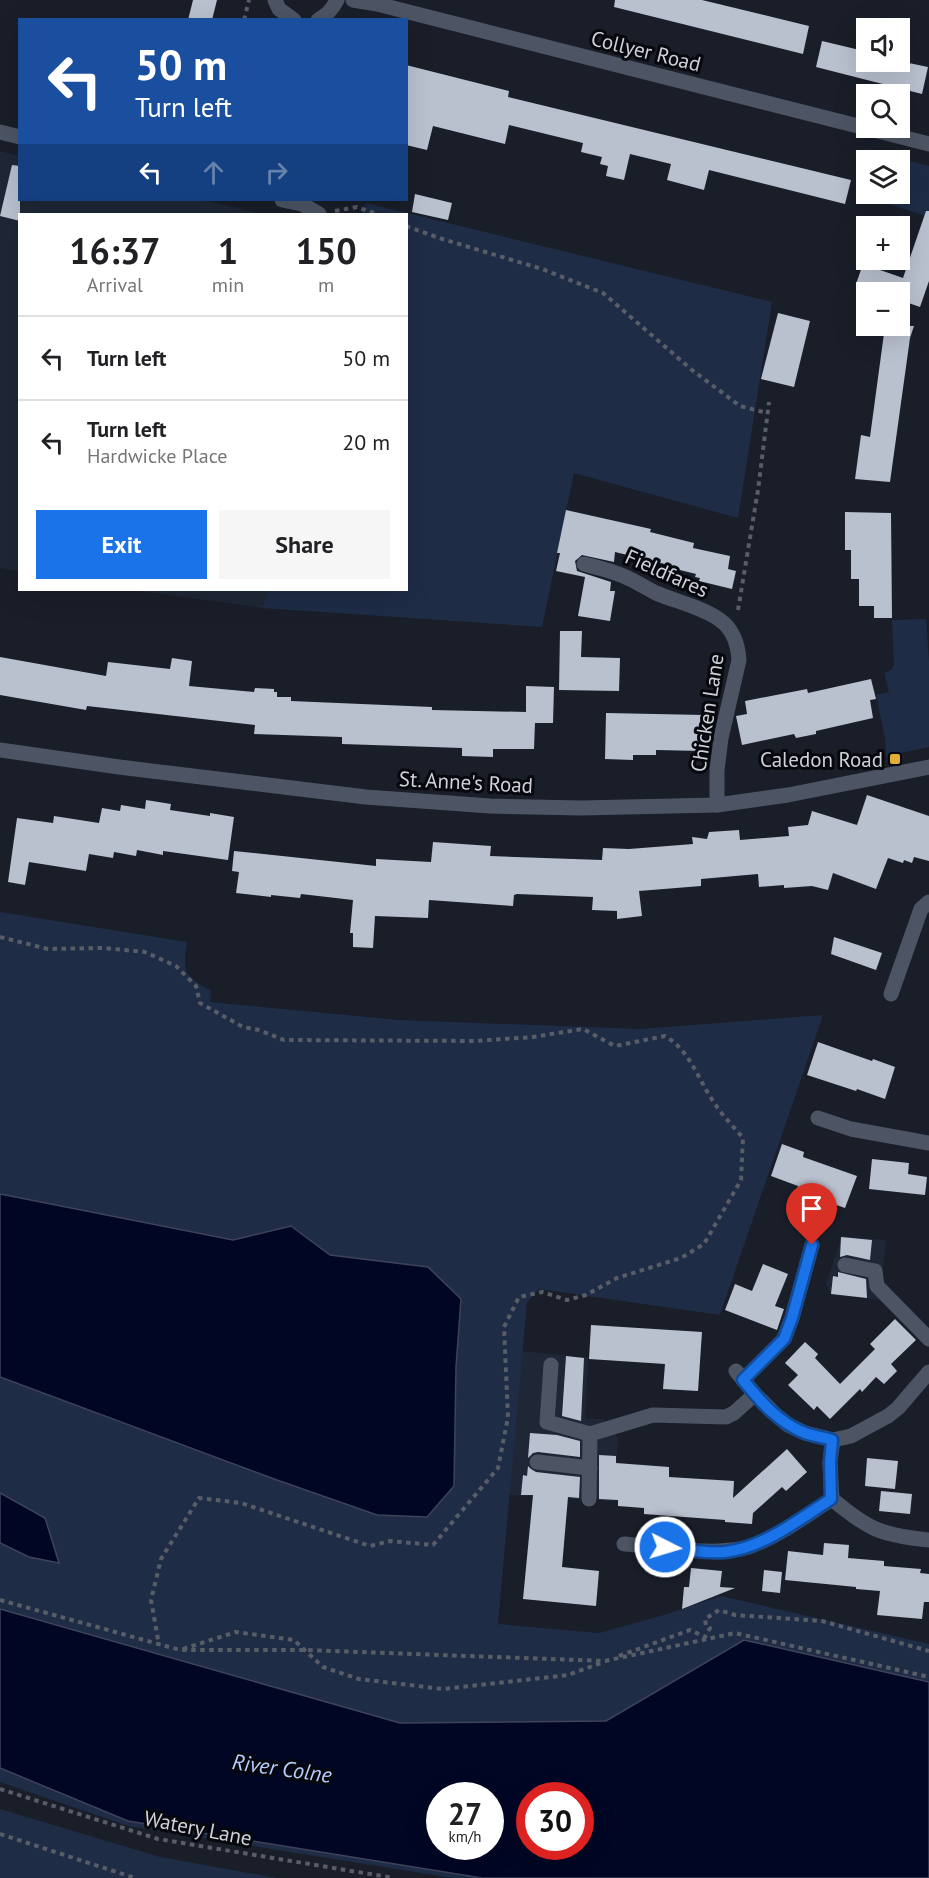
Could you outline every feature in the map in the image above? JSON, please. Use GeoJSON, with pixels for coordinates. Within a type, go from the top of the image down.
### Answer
{"type":"FeatureCollection","features":[{"type":"Feature","properties":{"kind":"street"},"geometry":{"type":"LineString","coordinates":[[275,0],[279,9],[291,18]]}},
{"type":"Feature","properties":{"kind":"street"},"geometry":{"type":"LineString","coordinates":[[321,18],[334,7],[337,0]]}},
{"type":"Feature","properties":{"kind":"street","name":"Collyer Road"},"geometry":{"type":"LineString","coordinates":[[353,0],[377,4],[929,144]]}},
{"type":"Feature","properties":{"kind":"street"},"geometry":{"type":"LineString","coordinates":[[0,132],[18,136]]}},
{"type":"Feature","properties":{"kind":"street"},"geometry":{"type":"LineString","coordinates":[[287,201],[302,204],[323,213]]}},
{"type":"Feature","properties":{"kind":"street","name":"Fieldfares"},"geometry":{"type":"LineString","coordinates":[[584,564],[605,568],[655,592],[708,613],[730,629]]}},
{"type":"Feature","properties":{"kind":"street","name":"Chicken Lane"},"geometry":{"type":"LineString","coordinates":[[717,805],[717,770],[721,738],[740,660],[739,649],[730,629]]}},
{"type":"Feature","properties":{"kind":"street","name":"St. Anne's Road"},"geometry":{"type":"LineString","coordinates":[[0,750],[119,767],[377,798],[490,806],[581,808],[717,805],[788,795],[929,766]]}},
{"type":"Feature","properties":{"kind":"street"},"geometry":{"type":"LineString","coordinates":[[891,994],[921,909],[929,902]]}},
{"type":"Feature","properties":{"kind":"street"},"geometry":{"type":"LineString","coordinates":[[818,1118],[851,1129],[929,1143]]}},
{"type":"Feature","properties":{"kind":"street"},"geometry":{"type":"LineString","coordinates":[[812,1245],[784,1339],[740,1376],[755,1394],[788,1425],[805,1433],[832,1440],[851,1436],[888,1416],[898,1408],[929,1372]]}},
{"type":"Feature","properties":{"kind":"street"},"geometry":{"type":"LineString","coordinates":[[845,1265],[875,1271],[877,1286],[929,1339]]}},
{"type":"Feature","properties":{"kind":"street"},"geometry":{"type":"LineString","coordinates":[[551,1365],[547,1422],[590,1434],[653,1415],[726,1417],[734,1413],[755,1394]]}},
{"type":"Feature","properties":{"kind":"street"},"geometry":{"type":"LineString","coordinates":[[589,1499],[590,1434]]}},
{"type":"Feature","properties":{"kind":"street"},"geometry":{"type":"LineString","coordinates":[[831,1499],[832,1440]]}},
{"type":"Feature","properties":{"kind":"street"},"geometry":{"type":"LineString","coordinates":[[537,1462],[590,1468]]}},
{"type":"Feature","properties":{"kind":"street"},"geometry":{"type":"LineString","coordinates":[[831,1499],[853,1516],[880,1532],[897,1537],[929,1540]]}},
{"type":"Feature","properties":{"kind":"street"},"geometry":{"type":"LineString","coordinates":[[624,1544],[722,1552],[746,1548],[763,1541],[831,1499]]}},
{"type":"Feature","properties":{"kind":"path"},"geometry":{"type":"LineString","coordinates":[[244,18],[249,0]]}},
{"type":"Feature","properties":{"kind":"path"},"geometry":{"type":"LineString","coordinates":[[330,213],[357,207],[374,213]]}},
{"type":"Feature","properties":{"kind":"path"},"geometry":{"type":"LineString","coordinates":[[408,227],[542,269],[603,293],[692,370],[740,406],[767,413]]}},
{"type":"Feature","properties":{"kind":"path"},"geometry":{"type":"LineString","coordinates":[[730,629],[737,618],[758,490],[769,402]]}},
{"type":"Feature","properties":{"kind":"path"},"geometry":{"type":"LineString","coordinates":[[0,937],[48,949],[104,948],[145,952],[176,966],[196,986],[200,1003],[243,1027],[259,1030],[284,1040],[474,1041],[533,1037],[584,1029],[615,1046],[665,1035],[676,1043],[695,1068],[713,1101],[743,1138],[741,1180],[704,1244],[681,1258],[617,1278],[586,1294],[567,1300],[542,1292],[519,1297],[504,1327],[508,1417],[498,1468],[433,1545],[390,1541],[370,1546],[241,1503],[199,1498],[161,1559],[151,1600],[159,1645]]}},
{"type":"Feature","properties":{"kind":"path"},"geometry":{"type":"LineString","coordinates":[[0,1600],[180,1650],[305,1650],[605,1661],[735,1633],[929,1677]]}},
{"type":"Feature","properties":{"kind":"path"},"geometry":{"type":"LineString","coordinates":[[180,1650],[236,1632],[294,1640],[323,1667],[359,1679],[443,1689],[568,1675],[690,1630],[705,1637],[710,1628],[706,1626],[705,1620],[719,1610],[735,1615],[822,1620],[929,1651]]}},
{"type":"Feature","properties":{"kind":"path","name":"Watery Lane"},"geometry":{"type":"LineString","coordinates":[[0,1789],[158,1839],[394,1878]]}},
{"type":"Feature","properties":{"kind":"path"},"geometry":{"type":"LineString","coordinates":[[0,1834],[135,1878]]}},
{"type":"Feature","properties":{"kind":"shaded area"},"geometry":{"type":"Polygon","coordinates":[[[0,151],[18,156],[18,201],[206,201],[260,213],[18,213],[18,571],[0,568],[0,151]]]}},
{"type":"Feature","properties":{"kind":"shaded area"},"geometry":{"type":"Polygon","coordinates":[[[910,161],[929,166],[929,217],[888,204],[910,204],[910,161]]]}},
{"type":"Feature","properties":{"kind":"shaded area"},"geometry":{"type":"Polygon","coordinates":[[[366,203],[407,213],[361,213],[366,203]]]}},
{"type":"Feature","properties":{"kind":"shaded area"},"geometry":{"type":"Polygon","coordinates":[[[408,213],[772,302],[738,518],[574,473],[542,627],[263,608],[267,591],[408,591],[408,213]]]}},
{"type":"Feature","properties":{"kind":"shaded area"},"geometry":{"type":"Polygon","coordinates":[[[139,591],[267,591],[263,608],[139,591]]]}},
{"type":"Feature","properties":{"kind":"shaded area"},"geometry":{"type":"Polygon","coordinates":[[[926,619],[929,661],[929,747],[886,756],[885,738],[876,695],[889,692],[884,673],[891,670],[894,665],[892,620],[926,619]]]}},
{"type":"Feature","properties":{"kind":"shaded area"},"geometry":{"type":"Polygon","coordinates":[[[0,912],[187,942],[185,967],[195,981],[211,991],[210,1002],[399,1020],[640,1029],[823,1015],[720,1315],[539,1289],[527,1302],[498,1624],[599,1633],[721,1596],[929,1644],[929,1682],[744,1640],[606,1721],[399,1723],[0,1609],[0,1543],[29,1557],[45,1518],[0,1493],[0,1377],[377,1515],[427,1517],[456,1367],[461,1299],[428,1267],[330,1255],[291,1226],[233,1240],[0,1194],[0,912]]]}},
{"type":"Feature","properties":{"kind":"shaded area"},"geometry":{"type":"Polygon","coordinates":[[[842,1236],[886,1240],[882,1283],[929,1328],[929,1348],[880,1300],[831,1294],[826,1284],[842,1236]]]}},
{"type":"Feature","properties":{"kind":"shaded area"},"geometry":{"type":"Polygon","coordinates":[[[521,1351],[588,1358],[585,1419],[603,1419],[618,1438],[614,1501],[509,1495],[521,1351]]]}},
{"type":"Feature","properties":{"kind":"shaded area"},"geometry":{"type":"Polygon","coordinates":[[[0,1768],[128,1821],[482,1878],[453,1878],[128,1826],[0,1782],[0,1768]]]}},
{"type":"Feature","properties":{"kind":"shaded area"},"geometry":{"type":"Polygon","coordinates":[[[0,1809],[160,1857],[277,1878],[0,1878],[0,1809]]]}},
{"type":"Feature","properties":{"kind":"water"},"geometry":{"type":"Polygon","coordinates":[[[0,1194],[233,1240],[291,1226],[330,1255],[428,1267],[461,1299],[456,1367],[454,1486],[427,1517],[377,1515],[0,1377],[0,1194]]]}},
{"type":"Feature","properties":{"kind":"water"},"geometry":{"type":"Polygon","coordinates":[[[0,1493],[45,1518],[59,1563],[29,1557],[0,1543],[0,1493]]]}},
{"type":"Feature","properties":{"kind":"water","name":"River Colne"},"geometry":{"type":"Polygon","coordinates":[[[0,1609],[400,1723],[606,1721],[744,1640],[929,1682],[929,1878],[482,1878],[128,1821],[0,1768],[0,1609]]]}},
{"type":"Feature","properties":{"kind":"building"},"geometry":{"type":"Polygon","coordinates":[[[193,0],[217,0],[212,18],[188,18],[193,0]]]}},
{"type":"Feature","properties":{"kind":"building"},"geometry":{"type":"Polygon","coordinates":[[[615,0],[702,0],[809,26],[803,54],[614,7],[615,0]]]}},
{"type":"Feature","properties":{"kind":"building"},"geometry":{"type":"Polygon","coordinates":[[[822,41],[856,49],[856,72],[910,72],[910,63],[928,67],[922,94],[910,91],[910,84],[883,84],[816,67],[822,41]]]}},
{"type":"Feature","properties":{"kind":"building"},"geometry":{"type":"Polygon","coordinates":[[[408,66],[509,91],[508,97],[851,180],[845,204],[709,170],[704,190],[667,180],[671,164],[630,154],[624,180],[606,176],[608,166],[600,164],[602,157],[581,152],[583,143],[509,125],[505,144],[433,126],[427,150],[408,145],[408,66]]]}},
{"type":"Feature","properties":{"kind":"building"},"geometry":{"type":"Polygon","coordinates":[[[12,165],[18,166],[20,213],[18,213],[18,220],[0,216],[12,165]]]}},
{"type":"Feature","properties":{"kind":"building"},"geometry":{"type":"Polygon","coordinates":[[[415,194],[452,203],[448,220],[412,212],[415,194]]]}},
{"type":"Feature","properties":{"kind":"building"},"geometry":{"type":"Polygon","coordinates":[[[926,211],[929,211],[929,281],[920,307],[910,304],[910,282],[857,282],[861,270],[880,270],[903,278],[906,270],[910,270],[910,258],[926,211]]]}},
{"type":"Feature","properties":{"kind":"building"},"geometry":{"type":"Polygon","coordinates":[[[778,313],[810,321],[794,387],[761,379],[778,313]]]}},
{"type":"Feature","properties":{"kind":"building"},"geometry":{"type":"Polygon","coordinates":[[[910,326],[914,326],[910,338],[890,482],[855,479],[861,435],[870,437],[884,336],[910,336],[910,326]]]}},
{"type":"Feature","properties":{"kind":"building"},"geometry":{"type":"Polygon","coordinates":[[[566,510],[651,529],[650,532],[694,543],[693,548],[730,556],[728,569],[736,571],[732,589],[699,581],[700,578],[695,577],[696,574],[668,567],[669,565],[615,552],[614,562],[582,555],[575,561],[577,571],[611,582],[610,591],[615,591],[610,621],[578,616],[585,577],[556,571],[560,553],[557,553],[566,510]]]}},
{"type":"Feature","properties":{"kind":"building"},"geometry":{"type":"Polygon","coordinates":[[[845,512],[891,513],[892,618],[874,618],[874,606],[859,606],[859,579],[851,579],[851,550],[845,550],[845,512]]]}},
{"type":"Feature","properties":{"kind":"building"},"geometry":{"type":"Polygon","coordinates":[[[560,631],[582,631],[581,657],[620,658],[619,691],[559,690],[560,631]]]}},
{"type":"Feature","properties":{"kind":"building"},"geometry":{"type":"Polygon","coordinates":[[[0,657],[106,676],[108,662],[170,669],[172,658],[192,661],[189,686],[254,692],[255,688],[274,689],[277,697],[291,697],[291,701],[432,707],[432,710],[526,712],[526,686],[554,687],[553,723],[535,723],[534,749],[493,749],[493,757],[462,756],[462,748],[342,744],[342,737],[254,734],[255,725],[87,706],[86,710],[0,695],[0,657]]]}},
{"type":"Feature","properties":{"kind":"building"},"geometry":{"type":"Polygon","coordinates":[[[871,679],[876,699],[870,700],[873,718],[816,731],[816,734],[796,738],[794,734],[742,745],[736,716],[747,714],[745,701],[807,689],[808,693],[871,679]]]}},
{"type":"Feature","properties":{"kind":"building"},"geometry":{"type":"Polygon","coordinates":[[[606,713],[704,715],[703,751],[656,750],[656,755],[633,755],[633,760],[605,759],[606,713]]]}},
{"type":"Feature","properties":{"kind":"building"},"geometry":{"type":"Polygon","coordinates":[[[867,795],[929,816],[929,861],[914,857],[912,863],[904,860],[903,863],[888,858],[876,889],[833,873],[828,890],[812,886],[759,887],[758,874],[701,879],[701,886],[639,891],[642,916],[617,919],[617,911],[592,910],[593,897],[517,894],[514,895],[513,906],[429,900],[428,918],[375,916],[373,948],[353,947],[353,933],[350,933],[353,900],[301,894],[300,898],[236,893],[239,872],[232,871],[234,851],[376,866],[376,859],[431,862],[433,842],[491,846],[490,856],[602,860],[603,848],[629,849],[693,844],[692,837],[707,839],[709,832],[739,830],[740,840],[789,836],[788,827],[808,825],[812,811],[857,825],[867,795]]]}},
{"type":"Feature","properties":{"kind":"building"},"geometry":{"type":"Polygon","coordinates":[[[146,800],[171,804],[170,810],[234,817],[228,860],[163,851],[163,855],[137,850],[136,856],[114,852],[113,858],[89,854],[86,871],[29,862],[25,885],[8,882],[17,818],[53,823],[54,816],[99,823],[102,808],[120,811],[121,805],[145,809],[146,800]]]}},
{"type":"Feature","properties":{"kind":"building"},"geometry":{"type":"Polygon","coordinates":[[[834,937],[882,953],[876,970],[831,954],[834,937]]]}},
{"type":"Feature","properties":{"kind":"building"},"geometry":{"type":"Polygon","coordinates":[[[818,1042],[895,1067],[885,1099],[807,1075],[818,1042]]]}},
{"type":"Feature","properties":{"kind":"building"},"geometry":{"type":"Polygon","coordinates":[[[782,1144],[804,1152],[803,1157],[857,1176],[845,1208],[797,1191],[798,1186],[771,1176],[782,1144]]]}},
{"type":"Feature","properties":{"kind":"building"},"geometry":{"type":"Polygon","coordinates":[[[872,1159],[909,1163],[908,1174],[927,1177],[925,1195],[869,1189],[872,1159]]]}},
{"type":"Feature","properties":{"kind":"building"},"geometry":{"type":"Polygon","coordinates":[[[841,1237],[872,1240],[870,1260],[847,1255],[840,1257],[841,1237]]]}},
{"type":"Feature","properties":{"kind":"building"},"geometry":{"type":"Polygon","coordinates":[[[763,1264],[788,1274],[775,1306],[784,1309],[777,1330],[725,1310],[735,1284],[752,1291],[763,1264]]]}},
{"type":"Feature","properties":{"kind":"building"},"geometry":{"type":"Polygon","coordinates":[[[838,1272],[866,1279],[867,1298],[831,1294],[833,1276],[838,1277],[838,1272]]]}},
{"type":"Feature","properties":{"kind":"building"},"geometry":{"type":"Polygon","coordinates":[[[895,1319],[916,1340],[891,1364],[897,1371],[884,1384],[876,1377],[862,1392],[860,1389],[830,1419],[817,1406],[814,1410],[788,1385],[798,1375],[785,1363],[805,1342],[818,1354],[815,1358],[840,1384],[875,1349],[870,1344],[895,1319]]]}},
{"type":"Feature","properties":{"kind":"building"},"geometry":{"type":"Polygon","coordinates":[[[591,1325],[702,1332],[698,1391],[663,1389],[665,1364],[589,1359],[591,1325]]]}},
{"type":"Feature","properties":{"kind":"building"},"geometry":{"type":"Polygon","coordinates":[[[566,1356],[584,1358],[581,1421],[562,1416],[566,1356]]]}},
{"type":"Feature","properties":{"kind":"building"},"geometry":{"type":"Polygon","coordinates":[[[530,1433],[557,1435],[580,1441],[580,1457],[538,1452],[528,1458],[530,1433]]]}},
{"type":"Feature","properties":{"kind":"building"},"geometry":{"type":"Polygon","coordinates":[[[787,1449],[807,1472],[786,1491],[782,1487],[753,1513],[752,1524],[644,1514],[644,1508],[618,1506],[618,1500],[599,1499],[599,1455],[616,1456],[616,1463],[669,1467],[669,1477],[734,1481],[733,1498],[787,1449]]]}},
{"type":"Feature","properties":{"kind":"building"},"geometry":{"type":"Polygon","coordinates":[[[867,1458],[898,1461],[895,1489],[865,1486],[867,1458]]]}},
{"type":"Feature","properties":{"kind":"building"},"geometry":{"type":"Polygon","coordinates":[[[528,1466],[536,1472],[580,1477],[579,1498],[568,1497],[562,1567],[599,1571],[596,1606],[523,1599],[533,1495],[521,1495],[523,1475],[527,1476],[528,1466]]]}},
{"type":"Feature","properties":{"kind":"building"},"geometry":{"type":"Polygon","coordinates":[[[881,1491],[912,1494],[910,1514],[879,1511],[881,1491]]]}},
{"type":"Feature","properties":{"kind":"building"},"geometry":{"type":"Polygon","coordinates":[[[824,1543],[849,1545],[848,1558],[884,1561],[884,1566],[921,1569],[920,1573],[929,1574],[929,1602],[924,1602],[922,1619],[877,1615],[880,1591],[785,1580],[788,1551],[823,1555],[824,1543]]]}},
{"type":"Feature","properties":{"kind":"building"},"geometry":{"type":"Polygon","coordinates":[[[691,1568],[722,1571],[720,1587],[735,1588],[682,1609],[684,1587],[689,1587],[691,1568]]]}},
{"type":"Feature","properties":{"kind":"building"},"geometry":{"type":"Polygon","coordinates":[[[764,1570],[782,1572],[780,1593],[762,1591],[764,1570]]]}},
{"type":"Feature","properties":{"kind":"place","name":"Caledon Road"},"geometry":{"type":"Point","coordinates":[895,759]}},
{"type":"Feature","properties":{"kind":"route"},"geometry":{"type":"LineString","coordinates":[[665,1547],[722,1552],[746,1548],[763,1541],[831,1499],[832,1440],[805,1433],[788,1425],[743,1380],[784,1339],[812,1245]]}}]}
